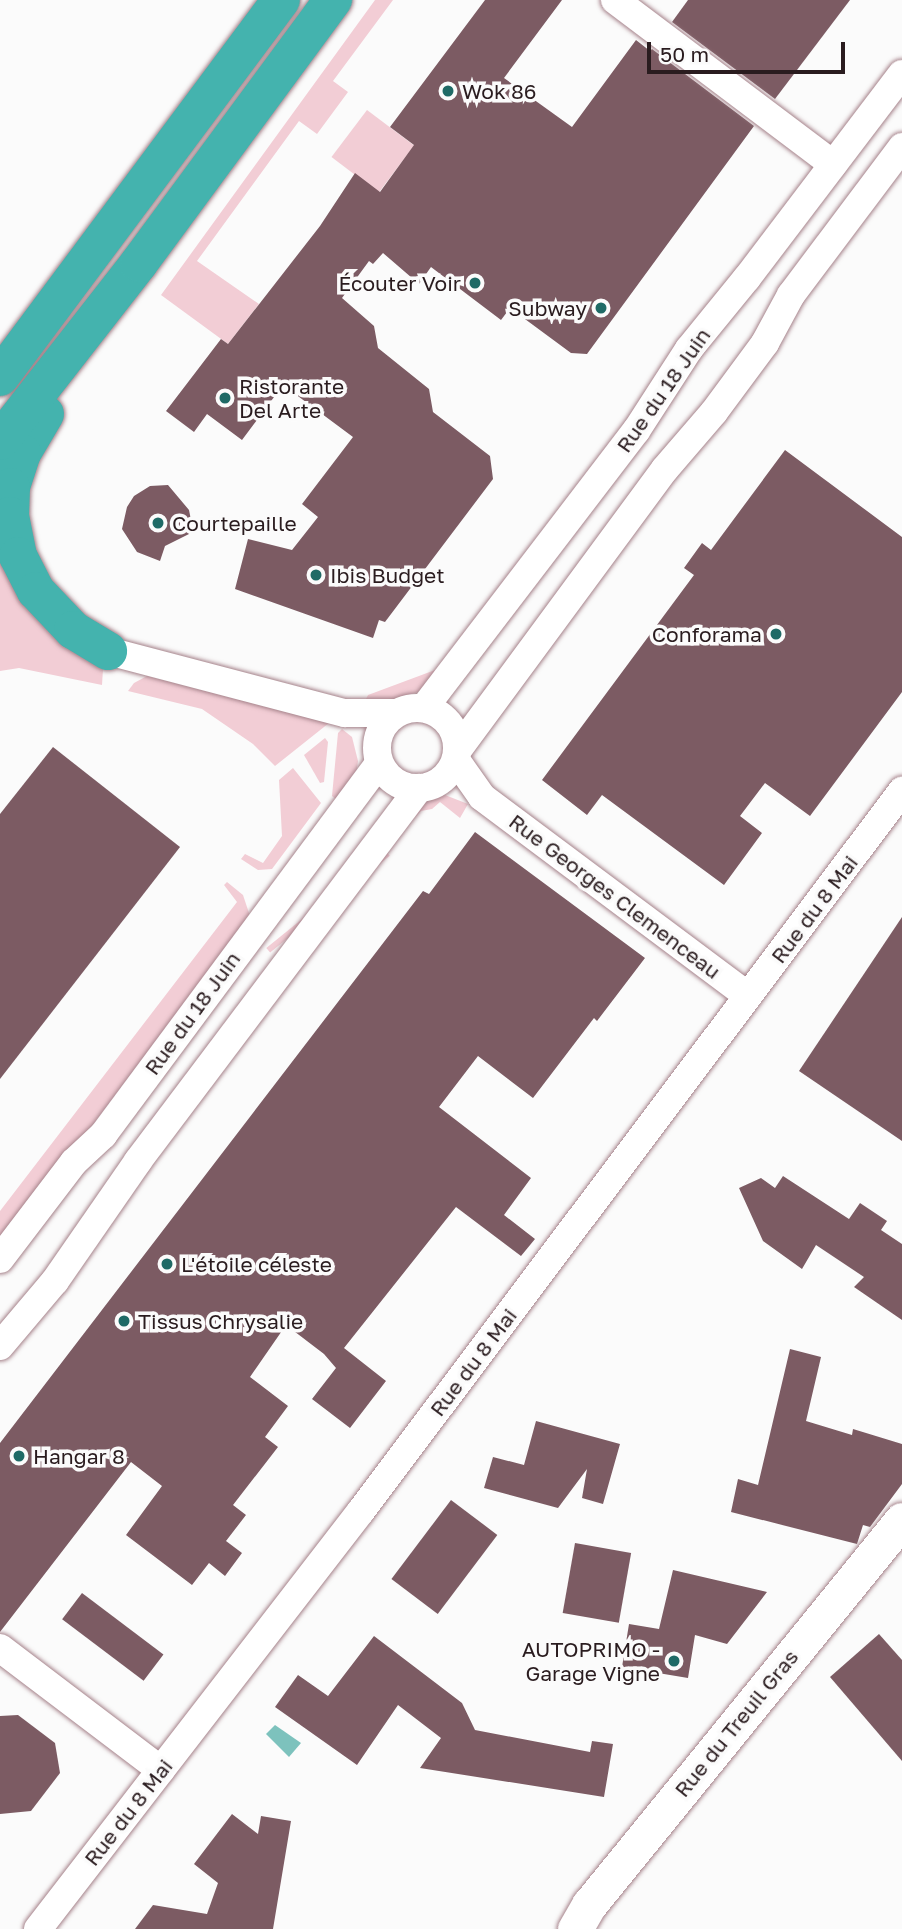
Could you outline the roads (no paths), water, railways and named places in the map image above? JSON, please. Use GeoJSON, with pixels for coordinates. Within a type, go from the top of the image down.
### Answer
{"type":"FeatureCollection","features":[{"type":"Feature","properties":{"kind":"highway"},"geometry":{"type":"LineString","coordinates":[[0,377],[281,0]]}},
{"type":"Feature","properties":{"kind":"highway"},"geometry":{"type":"LineString","coordinates":[[0,441],[139,263],[333,0]]}},
{"type":"Feature","properties":{"kind":"highway"},"geometry":{"type":"LineString","coordinates":[[107,651],[73,630],[36,591],[18,556],[10,516],[11,487],[22,453],[139,263]]}},
{"type":"Feature","properties":{"kind":"street"},"geometry":{"type":"LineString","coordinates":[[615,0],[833,164]]}},
{"type":"Feature","properties":{"kind":"street","name":"Rue du 18 Juin"},"geometry":{"type":"LineString","coordinates":[[424,708],[636,431],[688,349],[747,278],[902,74]]}},
{"type":"Feature","properties":{"kind":"street"},"geometry":{"type":"LineString","coordinates":[[0,1346],[55,1281],[135,1164],[427,786],[450,770],[456,755],[664,469],[715,412],[765,343],[791,295],[902,147]]}},
{"type":"Feature","properties":{"kind":"street"},"geometry":{"type":"LineString","coordinates":[[107,651],[216,682],[351,715],[396,713],[414,707],[424,708],[444,717],[452,727],[456,755],[482,797]]}},
{"type":"Feature","properties":{"kind":"street"},"geometry":{"type":"LineString","coordinates":[[377,755],[380,730],[396,713]]}},
{"type":"Feature","properties":{"kind":"street"},"geometry":{"type":"LineString","coordinates":[[351,715],[394,781],[482,797]]}},
{"type":"Feature","properties":{"kind":"street","name":"Rue du 18 Juin"},"geometry":{"type":"LineString","coordinates":[[0,1259],[74,1162],[103,1135],[377,755]]}},
{"type":"Feature","properties":{"kind":"street","name":"Rue du 8 Mai"},"geometry":{"type":"LineString","coordinates":[[38,1929],[353,1521],[902,791]]}},
{"type":"Feature","properties":{"kind":"street","name":"Rue Georges Clemenceau"},"geometry":{"type":"LineString","coordinates":[[482,797],[748,996]]}},
{"type":"Feature","properties":{"kind":"street","name":"Rue du Treuil Gras"},"geometry":{"type":"LineString","coordinates":[[575,1929],[589,1905],[902,1520]]}},
{"type":"Feature","properties":{"kind":"street"},"geometry":{"type":"LineString","coordinates":[[0,1648],[161,1770]]}},
{"type":"Feature","properties":{"kind":"water"},"geometry":{"type":"Polygon","coordinates":[[[275,1725],[301,1743],[289,1757],[266,1734],[275,1725]]]}},
{"type":"Feature","properties":{"kind":"place","name":"Wok 86"},"geometry":{"type":"Point","coordinates":[448,91]}},
{"type":"Feature","properties":{"kind":"place","name":"Écouter Voir"},"geometry":{"type":"Point","coordinates":[475,283]}},
{"type":"Feature","properties":{"kind":"place","name":"Subway"},"geometry":{"type":"Point","coordinates":[601,308]}},
{"type":"Feature","properties":{"kind":"place","name":"Ristorante Del Arte"},"geometry":{"type":"Point","coordinates":[225,398]}},
{"type":"Feature","properties":{"kind":"place","name":"Courtepaille"},"geometry":{"type":"Point","coordinates":[158,523]}},
{"type":"Feature","properties":{"kind":"place","name":"Ibis Budget"},"geometry":{"type":"Point","coordinates":[316,575]}},
{"type":"Feature","properties":{"kind":"place","name":"Conforama"},"geometry":{"type":"Point","coordinates":[776,634]}},
{"type":"Feature","properties":{"kind":"place","name":"L'étoile céleste"},"geometry":{"type":"Point","coordinates":[167,1264]}},
{"type":"Feature","properties":{"kind":"place","name":"Tissus Chrysalie"},"geometry":{"type":"Point","coordinates":[124,1321]}},
{"type":"Feature","properties":{"kind":"place","name":"Hangar 8"},"geometry":{"type":"Point","coordinates":[19,1456]}},
{"type":"Feature","properties":{"kind":"place","name":"AUTOPRIMO - Garage Vigne"},"geometry":{"type":"Point","coordinates":[674,1661]}}]}
